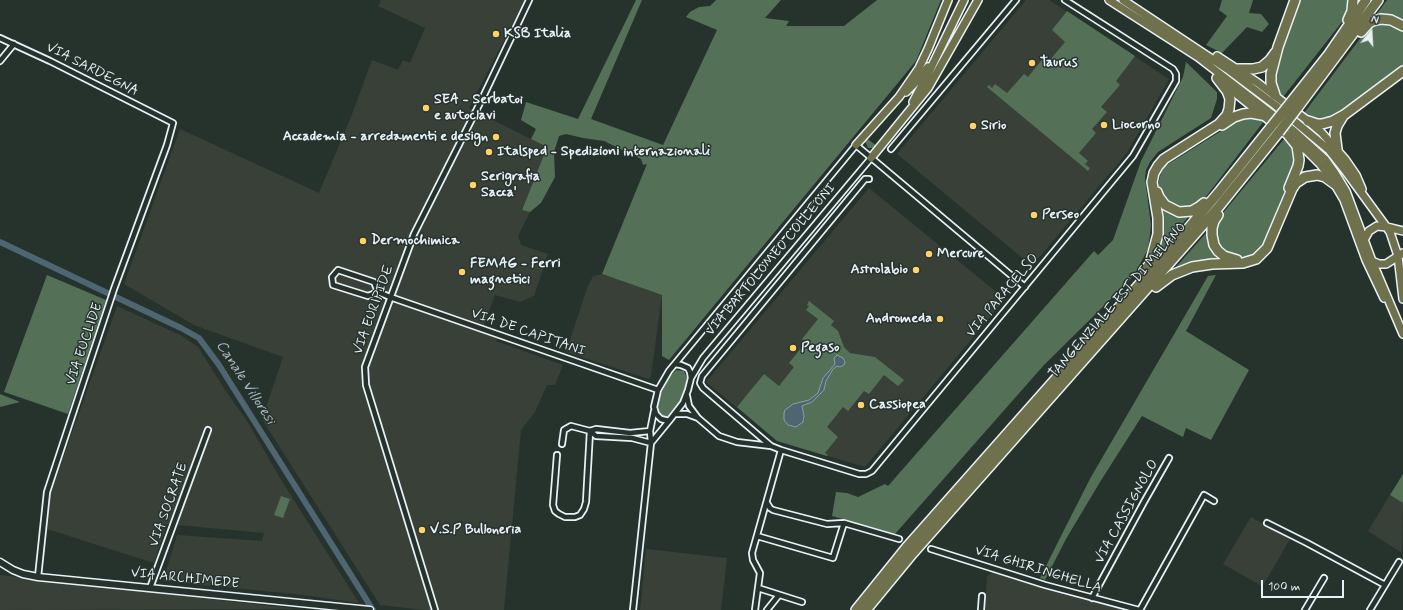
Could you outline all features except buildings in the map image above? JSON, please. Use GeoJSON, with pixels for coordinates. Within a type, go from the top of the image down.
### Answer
{"type":"FeatureCollection","features":[{"type":"Feature","properties":{"kind":"highway"},"geometry":{"type":"LineString","coordinates":[[1275,95],[1270,76],[1278,47],[1295,0]]}},
{"type":"Feature","properties":{"kind":"highway"},"geometry":{"type":"LineString","coordinates":[[1329,54],[1347,23],[1352,11],[1353,0]]}},
{"type":"Feature","properties":{"kind":"highway","name":"TANGENZIALE EST DI MILANO"},"geometry":{"type":"LineString","coordinates":[[1295,104],[1366,0]]}},
{"type":"Feature","properties":{"kind":"highway","name":"TANGENZIALE EST DI MILANO"},"geometry":{"type":"LineString","coordinates":[[866,610],[913,553],[1217,210],[1239,182],[1275,130],[1295,104],[1340,52],[1378,0]]}},
{"type":"Feature","properties":{"kind":"highway"},"geometry":{"type":"LineString","coordinates":[[1340,52],[1348,48],[1366,26],[1373,21],[1381,19],[1391,20],[1403,26]]}},
{"type":"Feature","properties":{"kind":"highway"},"geometry":{"type":"LineString","coordinates":[[1238,69],[1253,69],[1262,67],[1270,60],[1278,47]]}},
{"type":"Feature","properties":{"kind":"highway"},"geometry":{"type":"LineString","coordinates":[[1308,121],[1317,124],[1326,123],[1344,115],[1403,71]]}},
{"type":"Feature","properties":{"kind":"highway"},"geometry":{"type":"LineString","coordinates":[[1116,310],[1150,264],[1155,249],[1158,237],[1159,222],[1152,182],[1154,173],[1158,166],[1167,157],[1219,124],[1228,112],[1230,104],[1228,94],[1217,78]]}},
{"type":"Feature","properties":{"kind":"highway"},"geometry":{"type":"LineString","coordinates":[[1219,192],[1209,196],[1196,209],[1188,212],[1179,212],[1169,208],[1161,201],[1157,192],[1156,178],[1159,170],[1166,162],[1230,120],[1248,113],[1262,115]]}},
{"type":"Feature","properties":{"kind":"highway"},"geometry":{"type":"LineString","coordinates":[[1337,149],[1335,133],[1337,126],[1344,115]]}},
{"type":"Feature","properties":{"kind":"highway","name":"TANGENZIALE EST DI MILANO"},"geometry":{"type":"LineString","coordinates":[[856,610],[911,542],[1275,130]]}},
{"type":"Feature","properties":{"kind":"highway"},"geometry":{"type":"LineString","coordinates":[[1239,182],[1236,193],[1215,219],[1212,232],[1213,241],[1218,251],[1226,257],[1238,260],[1248,259],[1256,255],[1262,250],[1267,242],[1298,164],[1298,149],[1289,136]]}},
{"type":"Feature","properties":{"kind":"highway"},"geometry":{"type":"LineString","coordinates":[[1124,316],[1138,307],[1162,281],[1179,272],[1192,267],[1204,265],[1248,262],[1259,257],[1270,244],[1293,186],[1303,178],[1319,175],[1327,178],[1336,185]]}},
{"type":"Feature","properties":{"kind":"main road"},"geometry":{"type":"LineString","coordinates":[[856,145],[899,96],[921,64],[948,0]]}},
{"type":"Feature","properties":{"kind":"main road"},"geometry":{"type":"LineString","coordinates":[[908,113],[964,0]]}},
{"type":"Feature","properties":{"kind":"main road"},"geometry":{"type":"LineString","coordinates":[[871,158],[935,78],[978,0]]}},
{"type":"Feature","properties":{"kind":"main road"},"geometry":{"type":"LineString","coordinates":[[1109,0],[1198,57],[1270,111],[1318,152],[1344,186],[1372,261],[1403,334]]}},
{"type":"Feature","properties":{"kind":"main road"},"geometry":{"type":"LineString","coordinates":[[1123,0],[1183,39],[1252,87],[1318,140],[1337,160],[1387,227],[1401,254],[1403,299]]}},
{"type":"Feature","properties":{"kind":"main road"},"geometry":{"type":"LineString","coordinates":[[1165,36],[1289,136],[1318,162],[1336,185],[1344,200],[1366,260],[1394,319],[1403,334]]}},
{"type":"Feature","properties":{"kind":"main road"},"geometry":{"type":"LineString","coordinates":[[1183,39],[1238,69],[1308,121],[1337,149],[1356,174],[1364,196]]}},
{"type":"Feature","properties":{"kind":"main road"},"geometry":{"type":"LineString","coordinates":[[899,96],[916,82],[939,51]]}},
{"type":"Feature","properties":{"kind":"main road"},"geometry":{"type":"LineString","coordinates":[[1364,240],[1372,228],[1380,226],[1403,231]]}},
{"type":"Feature","properties":{"kind":"main road"},"geometry":{"type":"LineString","coordinates":[[1372,261],[1385,264],[1401,254]]}},
{"type":"Feature","properties":{"kind":"street","name":"VIA EURIPIDE"},"geometry":{"type":"LineString","coordinates":[[435,610],[366,385],[365,367],[414,234],[483,97],[529,0]]}},
{"type":"Feature","properties":{"kind":"street"},"geometry":{"type":"LineString","coordinates":[[891,149],[1016,0]]}},
{"type":"Feature","properties":{"kind":"street","name":"VIA PARACELSO"},"geometry":{"type":"LineString","coordinates":[[700,383],[702,388],[772,446],[859,474],[866,474],[872,471],[1133,156],[1176,81],[1176,74],[1173,69],[1065,0]]}},
{"type":"Feature","properties":{"kind":"street","name":"VIA SARDEGNA"},"geometry":{"type":"LineString","coordinates":[[0,38],[173,123]]}},
{"type":"Feature","properties":{"kind":"street"},"geometry":{"type":"LineString","coordinates":[[0,61],[14,44]]}},
{"type":"Feature","properties":{"kind":"street","name":"VIA EUCLIDE"},"geometry":{"type":"LineString","coordinates":[[38,577],[47,492],[112,299],[114,289],[167,145],[173,123]]}},
{"type":"Feature","properties":{"kind":"street"},"geometry":{"type":"LineString","coordinates":[[856,145],[1025,287]]}},
{"type":"Feature","properties":{"kind":"street","name":"VIA BARTOLOMEO COLLEONI"},"geometry":{"type":"LineString","coordinates":[[654,407],[658,390],[669,371],[856,145]]}},
{"type":"Feature","properties":{"kind":"street","name":"VIA BARTOLOMEO COLLEONI"},"geometry":{"type":"LineString","coordinates":[[651,443],[683,403],[687,395],[691,378],[703,358],[871,158]]}},
{"type":"Feature","properties":{"kind":"street","name":"VIA BARTOLOMEO COLLEONI"},"geometry":{"type":"LineString","coordinates":[[700,383],[702,376],[865,179],[870,179]]}},
{"type":"Feature","properties":{"kind":"street"},"geometry":{"type":"LineString","coordinates":[[338,270],[345,272],[374,282],[378,292],[368,296],[333,285],[332,277],[338,270]]}},
{"type":"Feature","properties":{"kind":"street","name":"VIA DE CAPITANI"},"geometry":{"type":"LineString","coordinates":[[378,292],[658,390]]}},
{"type":"Feature","properties":{"kind":"street"},"geometry":{"type":"LineString","coordinates":[[675,364],[688,368],[691,378]]}},
{"type":"Feature","properties":{"kind":"street"},"geometry":{"type":"LineString","coordinates":[[687,395],[689,406],[698,418],[719,436],[737,442],[772,446]]}},
{"type":"Feature","properties":{"kind":"street"},"geometry":{"type":"LineString","coordinates":[[654,407],[656,414],[661,419],[670,421]]}},
{"type":"Feature","properties":{"kind":"street"},"geometry":{"type":"LineString","coordinates":[[633,610],[651,443],[650,431],[654,407]]}},
{"type":"Feature","properties":{"kind":"street"},"geometry":{"type":"LineString","coordinates":[[675,414],[687,414],[698,418]]}},
{"type":"Feature","properties":{"kind":"street"},"geometry":{"type":"LineString","coordinates":[[562,444],[564,430],[571,426],[590,431],[596,436],[632,438],[651,443]]}},
{"type":"Feature","properties":{"kind":"street"},"geometry":{"type":"LineString","coordinates":[[590,431],[596,429],[630,433],[650,431]]}},
{"type":"Feature","properties":{"kind":"street","name":"VIA SOCRATE"},"geometry":{"type":"LineString","coordinates":[[150,588],[208,430]]}},
{"type":"Feature","properties":{"kind":"street"},"geometry":{"type":"LineString","coordinates":[[557,455],[552,505],[555,511],[559,514],[565,517],[575,517],[580,515],[586,502],[590,431]]}},
{"type":"Feature","properties":{"kind":"street"},"geometry":{"type":"LineString","coordinates":[[755,610],[760,573],[753,560],[752,552],[758,536],[782,450]]}},
{"type":"Feature","properties":{"kind":"street","name":"VIA CASSIGNOLO"},"geometry":{"type":"LineString","coordinates":[[1092,598],[1169,458]]}},
{"type":"Feature","properties":{"kind":"street","name":"VIA GHIRINGHELLA"},"geometry":{"type":"LineString","coordinates":[[931,549],[1045,585],[1140,610],[1204,495],[1214,501]]}},
{"type":"Feature","properties":{"kind":"street"},"geometry":{"type":"LineString","coordinates":[[767,503],[773,510],[826,524],[844,523],[899,539]]}},
{"type":"Feature","properties":{"kind":"street"},"geometry":{"type":"LineString","coordinates":[[758,536],[833,558],[844,523]]}},
{"type":"Feature","properties":{"kind":"street"},"geometry":{"type":"LineString","coordinates":[[1267,523],[1385,585]]}},
{"type":"Feature","properties":{"kind":"street","name":"VIA ARCHIMEDE"},"geometry":{"type":"LineString","coordinates":[[0,562],[23,574],[38,577],[150,588],[305,607],[370,610]]}},
{"type":"Feature","properties":{"kind":"street"},"geometry":{"type":"LineString","coordinates":[[1370,610],[1399,562]]}},
{"type":"Feature","properties":{"kind":"street"},"geometry":{"type":"LineString","coordinates":[[1305,610],[1324,578]]}},
{"type":"Feature","properties":{"kind":"street"},"geometry":{"type":"LineString","coordinates":[[758,588],[802,602]]}},
{"type":"Feature","properties":{"kind":"street"},"geometry":{"type":"LineString","coordinates":[[767,610],[779,595]]}},
{"type":"Feature","properties":{"kind":"street"},"geometry":{"type":"LineString","coordinates":[[981,610],[982,596]]}},
{"type":"Feature","properties":{"kind":"shaded area"},"geometry":{"type":"Polygon","coordinates":[[[381,0],[525,0],[469,108],[547,147],[522,210],[530,212],[518,236],[521,245],[548,254],[534,296],[520,302],[495,295],[484,325],[500,331],[496,341],[563,365],[555,385],[547,385],[535,412],[521,430],[504,610],[424,610],[380,605],[262,419],[283,357],[194,325],[124,284],[180,129],[319,193],[351,117],[372,60],[398,70],[403,60],[410,63],[425,28],[378,6],[381,0]]]}},
{"type":"Feature","properties":{"kind":"shaded area"},"geometry":{"type":"Polygon","coordinates":[[[1026,0],[1049,0],[1169,79],[1127,153],[1032,266],[897,154],[1026,0]]]}},
{"type":"Feature","properties":{"kind":"shaded area"},"geometry":{"type":"Polygon","coordinates":[[[869,188],[1005,299],[865,467],[777,441],[706,382],[869,188]]]}},
{"type":"Feature","properties":{"kind":"shaded area"},"geometry":{"type":"Polygon","coordinates":[[[602,274],[662,295],[651,376],[649,379],[566,352],[587,288],[593,276],[602,274]]]}},
{"type":"Feature","properties":{"kind":"shaded area"},"geometry":{"type":"Polygon","coordinates":[[[117,306],[182,336],[198,347],[225,390],[247,421],[283,483],[359,603],[295,594],[163,581],[177,535],[262,541],[264,533],[167,524],[154,563],[47,529],[51,492],[117,306]]]}},
{"type":"Feature","properties":{"kind":"shaded area"},"geometry":{"type":"Polygon","coordinates":[[[1390,495],[1403,503],[1402,553],[1368,531],[1390,495]]]}},
{"type":"Feature","properties":{"kind":"shaded area"},"geometry":{"type":"Polygon","coordinates":[[[1251,517],[1290,539],[1264,584],[1260,585],[1223,564],[1251,517]]]}},
{"type":"Feature","properties":{"kind":"shaded area"},"geometry":{"type":"Polygon","coordinates":[[[646,549],[727,558],[721,610],[640,610],[646,549]]]}},
{"type":"Feature","properties":{"kind":"shaded area"},"geometry":{"type":"Polygon","coordinates":[[[993,572],[1124,610],[985,610],[987,576],[993,572]]]}},
{"type":"Feature","properties":{"kind":"shaded area"},"geometry":{"type":"Polygon","coordinates":[[[0,575],[298,609],[0,610],[0,575]]]}},
{"type":"Feature","properties":{"kind":"green space"},"geometry":{"type":"Polygon","coordinates":[[[636,0],[642,0],[591,119],[663,145],[717,30],[686,17],[690,12],[699,7],[710,6],[716,0],[781,0],[765,18],[789,21],[786,26],[844,26],[877,0],[941,0],[916,61],[669,360],[662,356],[662,295],[602,274],[647,164],[643,165],[641,159],[604,141],[566,134],[559,136],[554,152],[555,177],[541,203],[530,212],[522,210],[547,147],[531,139],[536,129],[521,120],[526,102],[578,119],[636,0]]]}},
{"type":"Feature","properties":{"kind":"green space"},"geometry":{"type":"Polygon","coordinates":[[[1222,0],[1253,0],[1249,13],[1261,14],[1269,24],[1262,32],[1247,27],[1222,53],[1206,45],[1227,16],[1219,10],[1222,0]]]}},
{"type":"Feature","properties":{"kind":"green space"},"geometry":{"type":"Polygon","coordinates":[[[1300,0],[1350,0],[1346,17],[1283,97],[1278,91],[1275,80],[1275,71],[1300,0]]]}},
{"type":"Feature","properties":{"kind":"green space"},"geometry":{"type":"Polygon","coordinates":[[[1387,0],[1403,0],[1403,22],[1383,15],[1376,15],[1387,0]]]}},
{"type":"Feature","properties":{"kind":"green space"},"geometry":{"type":"Polygon","coordinates":[[[1067,11],[1135,56],[1116,81],[1120,85],[1101,107],[1107,112],[1092,129],[1096,133],[1079,153],[1088,161],[1085,164],[1090,168],[1088,171],[987,87],[989,85],[992,88],[995,84],[1007,93],[1024,74],[1028,77],[1045,56],[1050,60],[1065,42],[1052,30],[1067,11]]]}},
{"type":"Feature","properties":{"kind":"green space"},"geometry":{"type":"Polygon","coordinates":[[[1385,23],[1395,26],[1403,32],[1403,66],[1332,117],[1322,121],[1312,119],[1304,113],[1365,32],[1385,23]]]}},
{"type":"Feature","properties":{"kind":"green space"},"geometry":{"type":"Polygon","coordinates":[[[1186,62],[1217,92],[1217,99],[1211,118],[1158,152],[1146,170],[1145,178],[1151,225],[1148,249],[1137,270],[1129,281],[1044,365],[895,534],[832,516],[836,492],[847,493],[858,497],[885,484],[888,486],[1094,251],[1098,255],[1113,240],[1141,161],[1183,77],[1186,62]]]}},
{"type":"Feature","properties":{"kind":"green space"},"geometry":{"type":"Polygon","coordinates":[[[1252,118],[1264,121],[1205,198],[1197,205],[1185,209],[1168,204],[1158,189],[1161,173],[1165,166],[1234,123],[1252,118]]]}},
{"type":"Feature","properties":{"kind":"green space"},"geometry":{"type":"Polygon","coordinates":[[[866,138],[877,146],[874,148],[868,148],[865,141],[866,138]]]}},
{"type":"Feature","properties":{"kind":"green space"},"geometry":{"type":"Polygon","coordinates":[[[1284,139],[1293,146],[1296,159],[1263,244],[1255,253],[1249,256],[1238,258],[1225,253],[1217,243],[1216,229],[1218,219],[1284,139]]]}},
{"type":"Feature","properties":{"kind":"green space"},"geometry":{"type":"Polygon","coordinates":[[[1160,209],[1179,216],[1189,216],[1157,255],[1161,235],[1160,209]]]}},
{"type":"Feature","properties":{"kind":"green space"},"geometry":{"type":"Polygon","coordinates":[[[1207,232],[1209,241],[1222,260],[1191,263],[1176,268],[1176,267],[1207,232]]]}},
{"type":"Feature","properties":{"kind":"green space"},"geometry":{"type":"Polygon","coordinates":[[[47,275],[106,300],[68,414],[4,392],[47,275]]]}},
{"type":"Feature","properties":{"kind":"green space"},"geometry":{"type":"Polygon","coordinates":[[[1216,275],[1186,331],[1249,370],[1211,440],[1186,428],[1183,437],[1142,416],[1066,539],[1045,580],[1040,578],[1091,477],[1208,276],[1216,275]]]}},
{"type":"Feature","properties":{"kind":"green space"},"geometry":{"type":"Polygon","coordinates":[[[809,301],[834,321],[831,325],[838,331],[844,347],[850,353],[875,357],[904,380],[898,386],[884,375],[869,394],[864,391],[848,411],[843,407],[827,427],[838,437],[825,453],[828,455],[827,456],[777,441],[737,407],[764,374],[779,386],[794,367],[789,363],[806,342],[802,339],[818,319],[806,310],[809,306],[807,305],[809,301]]]}},
{"type":"Feature","properties":{"kind":"green space"},"geometry":{"type":"Polygon","coordinates":[[[676,370],[684,371],[687,378],[686,384],[682,397],[675,409],[670,417],[665,418],[658,413],[657,408],[660,396],[669,377],[676,370]]]}},
{"type":"Feature","properties":{"kind":"green space"},"geometry":{"type":"Polygon","coordinates":[[[0,394],[20,402],[0,407],[0,394]]]}},
{"type":"Feature","properties":{"kind":"green space"},"geometry":{"type":"Polygon","coordinates":[[[1403,474],[1403,503],[1390,495],[1403,474]]]}},
{"type":"Feature","properties":{"kind":"green space"},"geometry":{"type":"Polygon","coordinates":[[[281,496],[290,499],[283,518],[274,515],[281,496]]]}},
{"type":"Feature","properties":{"kind":"water"},"geometry":{"type":"Polygon","coordinates":[[[837,355],[843,358],[845,362],[844,365],[840,367],[837,366],[833,369],[826,381],[824,390],[812,402],[802,406],[804,416],[803,422],[796,427],[788,425],[784,420],[785,410],[793,404],[809,400],[818,393],[823,378],[835,364],[834,358],[837,355]]]}},
{"type":"Feature","properties":{"kind":"waterway","name":"Canale Villoresi"},"geometry":{"type":"LineString","coordinates":[[0,242],[199,338],[219,365],[373,610]]}},
{"type":"Feature","properties":{"kind":"tunnel"},"geometry":{"type":"LineString","coordinates":[[899,539],[911,543]]}},
{"type":"Feature","properties":{"kind":"place","name":"KSB Italia"},"geometry":{"type":"Point","coordinates":[496,34]}},
{"type":"Feature","properties":{"kind":"place","name":"Taurus"},"geometry":{"type":"Point","coordinates":[1032,63]}},
{"type":"Feature","properties":{"kind":"place","name":"SEA - Serbatoi e autoclavi"},"geometry":{"type":"Point","coordinates":[426,108]}},
{"type":"Feature","properties":{"kind":"place","name":"Liocorno"},"geometry":{"type":"Point","coordinates":[1104,125]}},
{"type":"Feature","properties":{"kind":"place","name":"Sirio"},"geometry":{"type":"Point","coordinates":[973,126]}},
{"type":"Feature","properties":{"kind":"place","name":"Accademia - arredamenti e design"},"geometry":{"type":"Point","coordinates":[496,137]}},
{"type":"Feature","properties":{"kind":"place","name":"Italsped - Spedizioni internazionali"},"geometry":{"type":"Point","coordinates":[489,152]}},
{"type":"Feature","properties":{"kind":"place","name":"Serigrafia Sacca'"},"geometry":{"type":"Point","coordinates":[473,185]}},
{"type":"Feature","properties":{"kind":"place","name":"Perseo"},"geometry":{"type":"Point","coordinates":[1034,215]}},
{"type":"Feature","properties":{"kind":"place","name":"Dermochimica"},"geometry":{"type":"Point","coordinates":[363,241]}},
{"type":"Feature","properties":{"kind":"place","name":"Mercure"},"geometry":{"type":"Point","coordinates":[929,254]}},
{"type":"Feature","properties":{"kind":"place","name":"Astrolabio"},"geometry":{"type":"Point","coordinates":[916,270]}},
{"type":"Feature","properties":{"kind":"place","name":"FEMAG - Ferri magnetici"},"geometry":{"type":"Point","coordinates":[462,272]}},
{"type":"Feature","properties":{"kind":"place","name":"Andromeda"},"geometry":{"type":"Point","coordinates":[940,319]}},
{"type":"Feature","properties":{"kind":"place","name":"Pegaso"},"geometry":{"type":"Point","coordinates":[793,348]}},
{"type":"Feature","properties":{"kind":"place","name":"Cassiopea"},"geometry":{"type":"Point","coordinates":[861,405]}},
{"type":"Feature","properties":{"kind":"place","name":"V.S.P Bulloneria"},"geometry":{"type":"Point","coordinates":[422,530]}}]}
